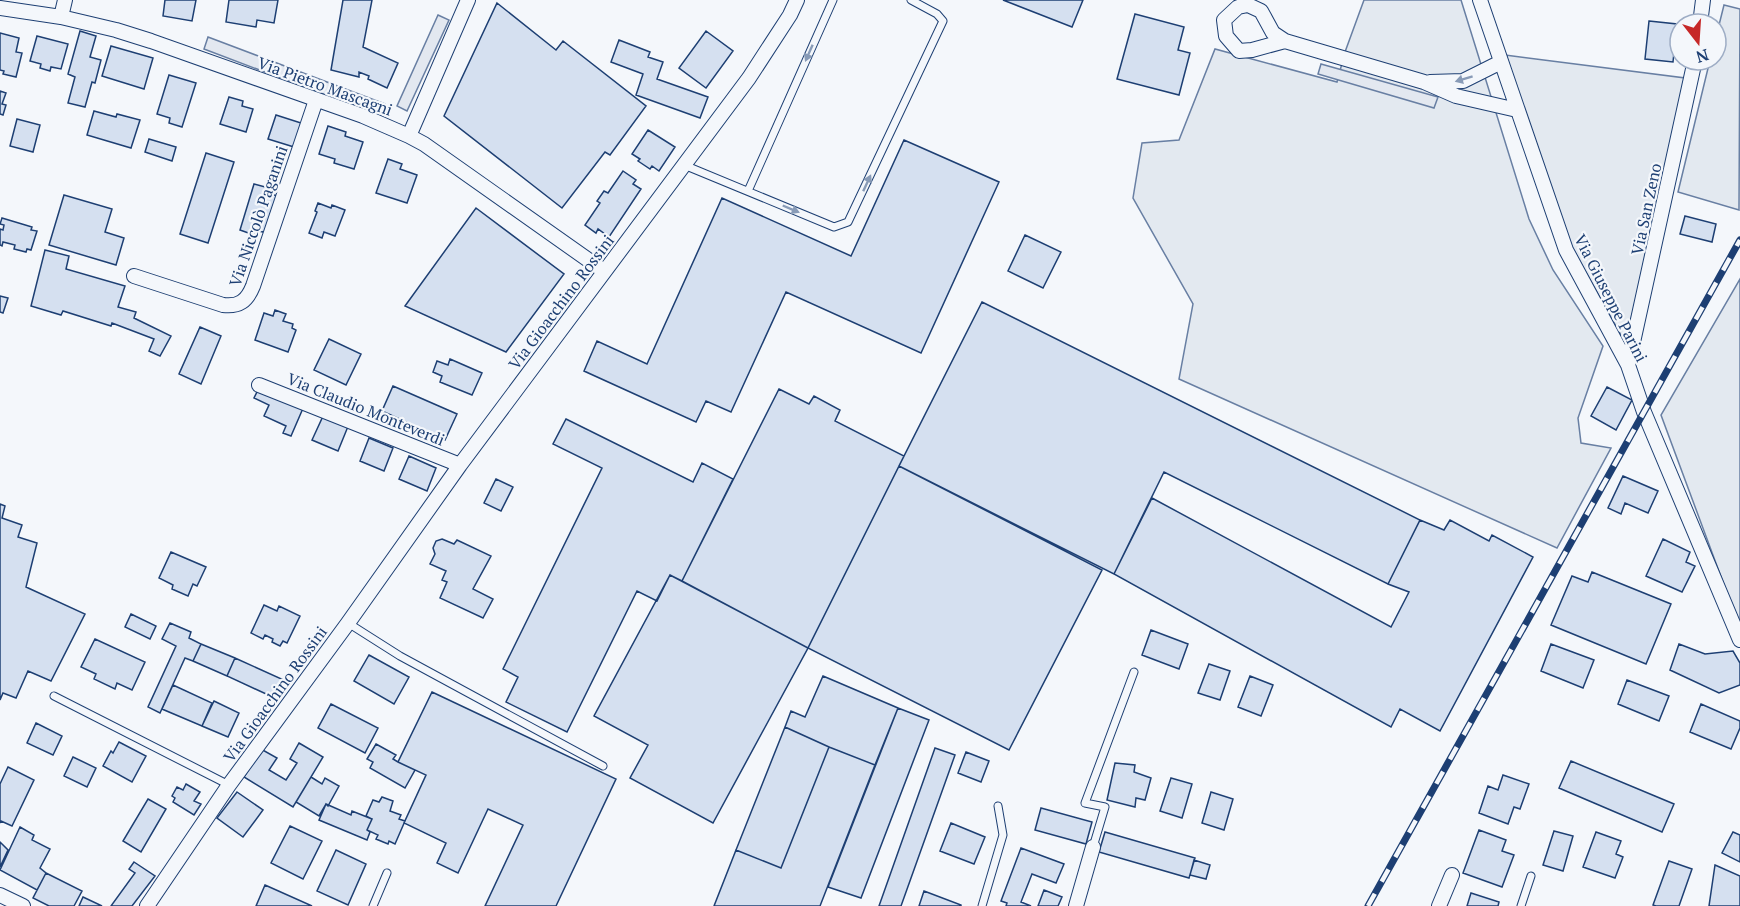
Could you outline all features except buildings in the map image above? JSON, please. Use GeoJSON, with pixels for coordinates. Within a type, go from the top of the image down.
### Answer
{"type":"FeatureCollection","features":[{"type":"Feature","properties":{"kind":"street"},"geometry":{"type":"LineString","coordinates":[[61,17],[65,0]]}},
{"type":"Feature","properties":{"kind":"street"},"geometry":{"type":"LineString","coordinates":[[409,136],[468,0]]}},
{"type":"Feature","properties":{"kind":"street","name":"Via Gioacchino Rossini"},"geometry":{"type":"LineString","coordinates":[[147,906],[229,785],[460,465],[749,78],[798,0]]}},
{"type":"Feature","properties":{"kind":"street","name":"Via Giuseppe Parini"},"geometry":{"type":"LineString","coordinates":[[1480,0],[1566,249],[1628,365],[1644,412],[1740,640]]}},
{"type":"Feature","properties":{"kind":"street","name":"Via Pietro Mascagni"},"geometry":{"type":"LineString","coordinates":[[0,8],[61,17],[151,40],[363,116],[409,136],[431,149],[604,271]]}},
{"type":"Feature","properties":{"kind":"street"},"geometry":{"type":"LineString","coordinates":[[1286,41],[1424,82],[1456,96],[1517,110]]}},
{"type":"Feature","properties":{"kind":"street"},"geometry":{"type":"LineString","coordinates":[[1424,82],[1463,81],[1501,62]]}},
{"type":"Feature","properties":{"kind":"street","name":"Via San Zeno"},"geometry":{"type":"LineString","coordinates":[[1628,365],[1692,72]]}},
{"type":"Feature","properties":{"kind":"street","name":"Via Niccolò Paganini"},"geometry":{"type":"LineString","coordinates":[[134,276],[223,305],[238,304],[246,300],[254,286],[316,100]]}},
{"type":"Feature","properties":{"kind":"street","name":"Via Claudio Monteverdi"},"geometry":{"type":"LineString","coordinates":[[259,385],[460,465]]}},
{"type":"Feature","properties":{"kind":"street"},"geometry":{"type":"LineString","coordinates":[[1076,906],[1093,847]]}},
{"type":"Feature","properties":{"kind":"street"},"geometry":{"type":"LineString","coordinates":[[1439,906],[1452,875]]}},
{"type":"Feature","properties":{"kind":"street"},"geometry":{"type":"LineString","coordinates":[[0,895],[23,906]]}},
{"type":"Feature","properties":{"kind":"lane"},"geometry":{"type":"LineString","coordinates":[[748,191],[833,0]]}},
{"type":"Feature","properties":{"kind":"lane"},"geometry":{"type":"LineString","coordinates":[[684,165],[834,226],[848,222],[943,21],[937,14],[911,0]]}},
{"type":"Feature","properties":{"kind":"lane","name":"Via Gioacchino Rossini"},"geometry":{"type":"LineString","coordinates":[[348,623],[400,656],[603,766]]}},
{"type":"Feature","properties":{"kind":"lane"},"geometry":{"type":"LineString","coordinates":[[1093,847],[1105,807],[1085,803],[1134,672]]}},
{"type":"Feature","properties":{"kind":"lane","name":"Via Gioacchino Rossini"},"geometry":{"type":"LineString","coordinates":[[54,696],[229,785]]}},
{"type":"Feature","properties":{"kind":"lane"},"geometry":{"type":"LineString","coordinates":[[982,906],[1003,835],[998,806]]}},
{"type":"Feature","properties":{"kind":"lane"},"geometry":{"type":"LineString","coordinates":[[373,906],[387,873]]}},
{"type":"Feature","properties":{"kind":"lane"},"geometry":{"type":"LineString","coordinates":[[1521,906],[1531,876]]}},
{"type":"Feature","properties":{"kind":"shaded area"},"geometry":{"type":"Polygon","coordinates":[[[1364,0],[1461,0],[1529,219],[1553,270],[1603,346],[1578,418],[1581,443],[1611,448],[1557,548],[1179,379],[1193,304],[1133,198],[1142,143],[1179,140],[1215,49],[1337,82],[1364,0]]]}},
{"type":"Feature","properties":{"kind":"shaded area"},"geometry":{"type":"Polygon","coordinates":[[[1724,5],[1740,9],[1739,210],[1678,192],[1707,72],[1728,72],[1728,12],[1722,12],[1724,5]]]}},
{"type":"Feature","properties":{"kind":"shaded area"},"geometry":{"type":"Polygon","coordinates":[[[438,15],[449,20],[407,111],[397,106],[438,15]]]}},
{"type":"Feature","properties":{"kind":"shaded area"},"geometry":{"type":"Polygon","coordinates":[[[208,37],[385,104],[381,116],[204,49],[208,37]]]}},
{"type":"Feature","properties":{"kind":"shaded area"},"geometry":{"type":"Polygon","coordinates":[[[1505,55],[1685,78],[1626,344],[1570,244],[1505,55]]]}},
{"type":"Feature","properties":{"kind":"shaded area"},"geometry":{"type":"Polygon","coordinates":[[[1321,64],[1438,97],[1434,108],[1318,74],[1321,64]]]}},
{"type":"Feature","properties":{"kind":"shaded area"},"geometry":{"type":"Polygon","coordinates":[[[1740,279],[1740,628],[1661,415],[1740,279]]]}},
{"type":"Feature","properties":{"kind":"railway"},"geometry":{"type":"LineString","coordinates":[[1368,906],[1740,240]]}}]}
